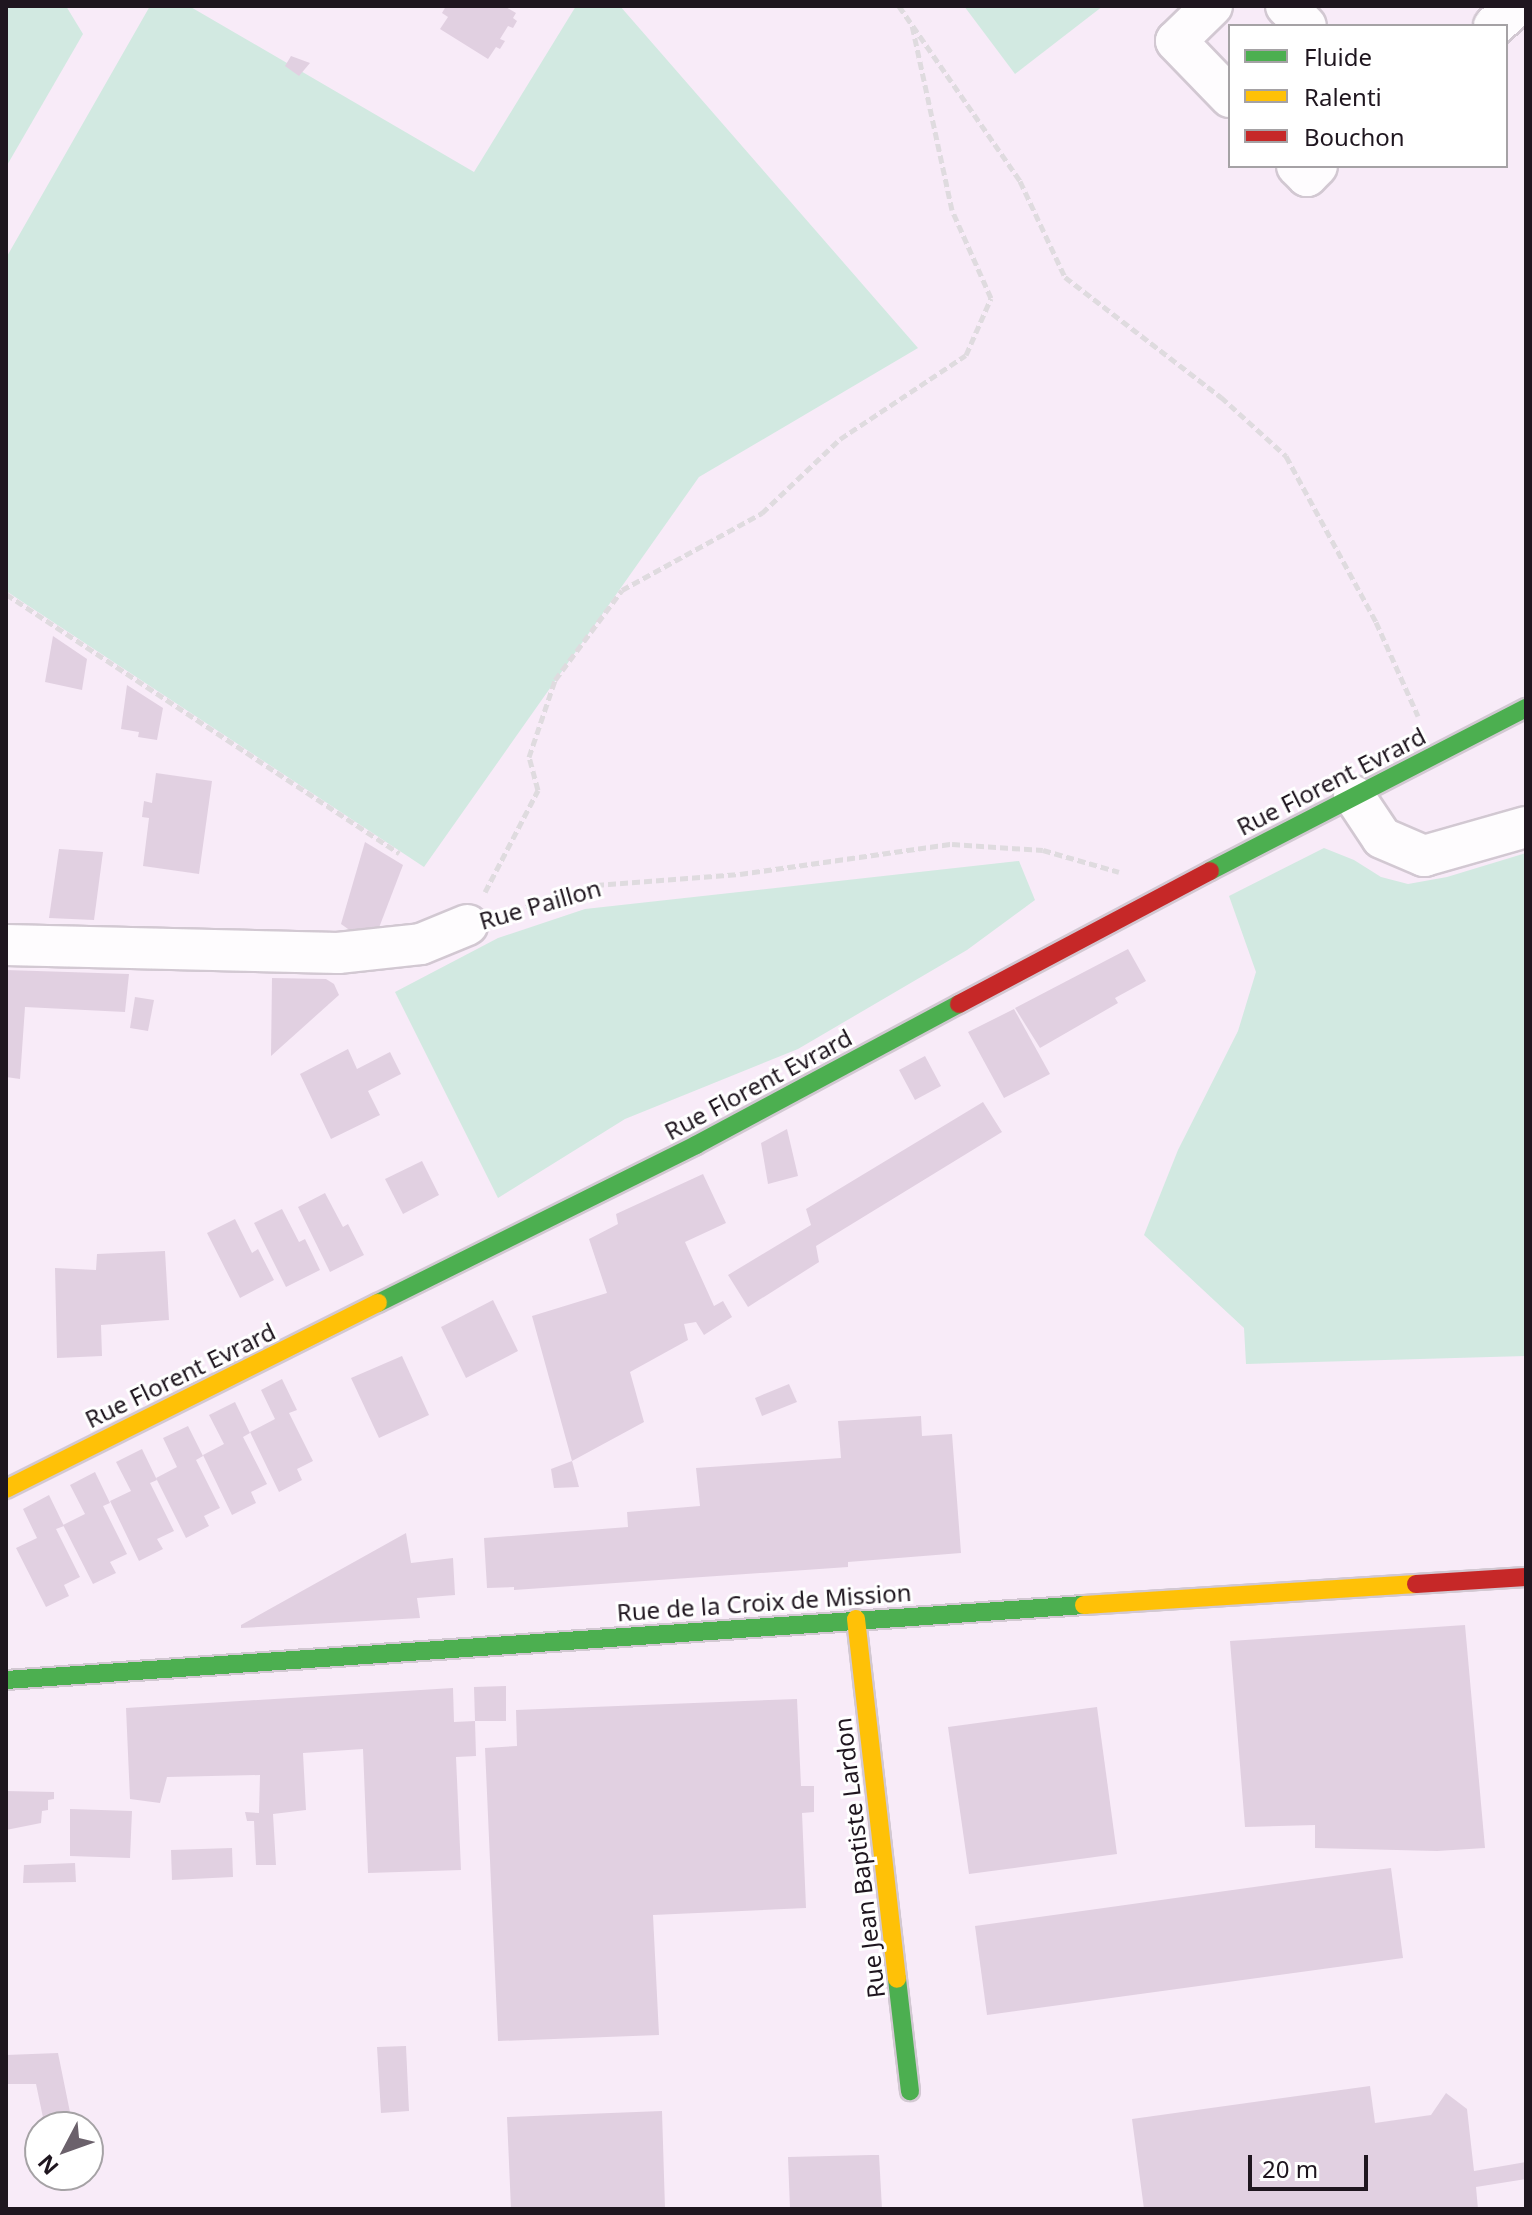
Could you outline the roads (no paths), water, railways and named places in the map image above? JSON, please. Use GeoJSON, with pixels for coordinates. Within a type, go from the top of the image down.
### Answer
{"type":"FeatureCollection","features":[{"type":"Feature","properties":{"kind":"street"},"geometry":{"type":"LineString","coordinates":[[1212,6],[1176,41],[1228,95]]}},
{"type":"Feature","properties":{"kind":"street"},"geometry":{"type":"LineString","coordinates":[[1286,6],[1304,24]]}},
{"type":"Feature","properties":{"kind":"street"},"geometry":{"type":"LineString","coordinates":[[1496,24],[1516,6]]}},
{"type":"Feature","properties":{"kind":"street"},"geometry":{"type":"LineString","coordinates":[[1299,168],[1307,176],[1315,168]]}},
{"type":"Feature","properties":{"kind":"street","name":"Rue Florent Evrard"},"geometry":{"type":"LineString","coordinates":[[6,1489],[696,1145],[1163,895],[1526,708]]}},
{"type":"Feature","properties":{"kind":"street"},"geometry":{"type":"LineString","coordinates":[[1354,796],[1382,838],[1424,856],[1526,827]]}},
{"type":"Feature","properties":{"kind":"street","name":"Rue Paillon"},"geometry":{"type":"LineString","coordinates":[[6,945],[338,953],[421,944],[467,925]]}},
{"type":"Feature","properties":{"kind":"street","name":"Rue de la Croix de Mission"},"geometry":{"type":"LineString","coordinates":[[6,1680],[856,1619],[1526,1577]]}},
{"type":"Feature","properties":{"kind":"street","name":"Rue Jean Baptiste Lardon"},"geometry":{"type":"LineString","coordinates":[[856,1619],[910,2091]]}}]}
